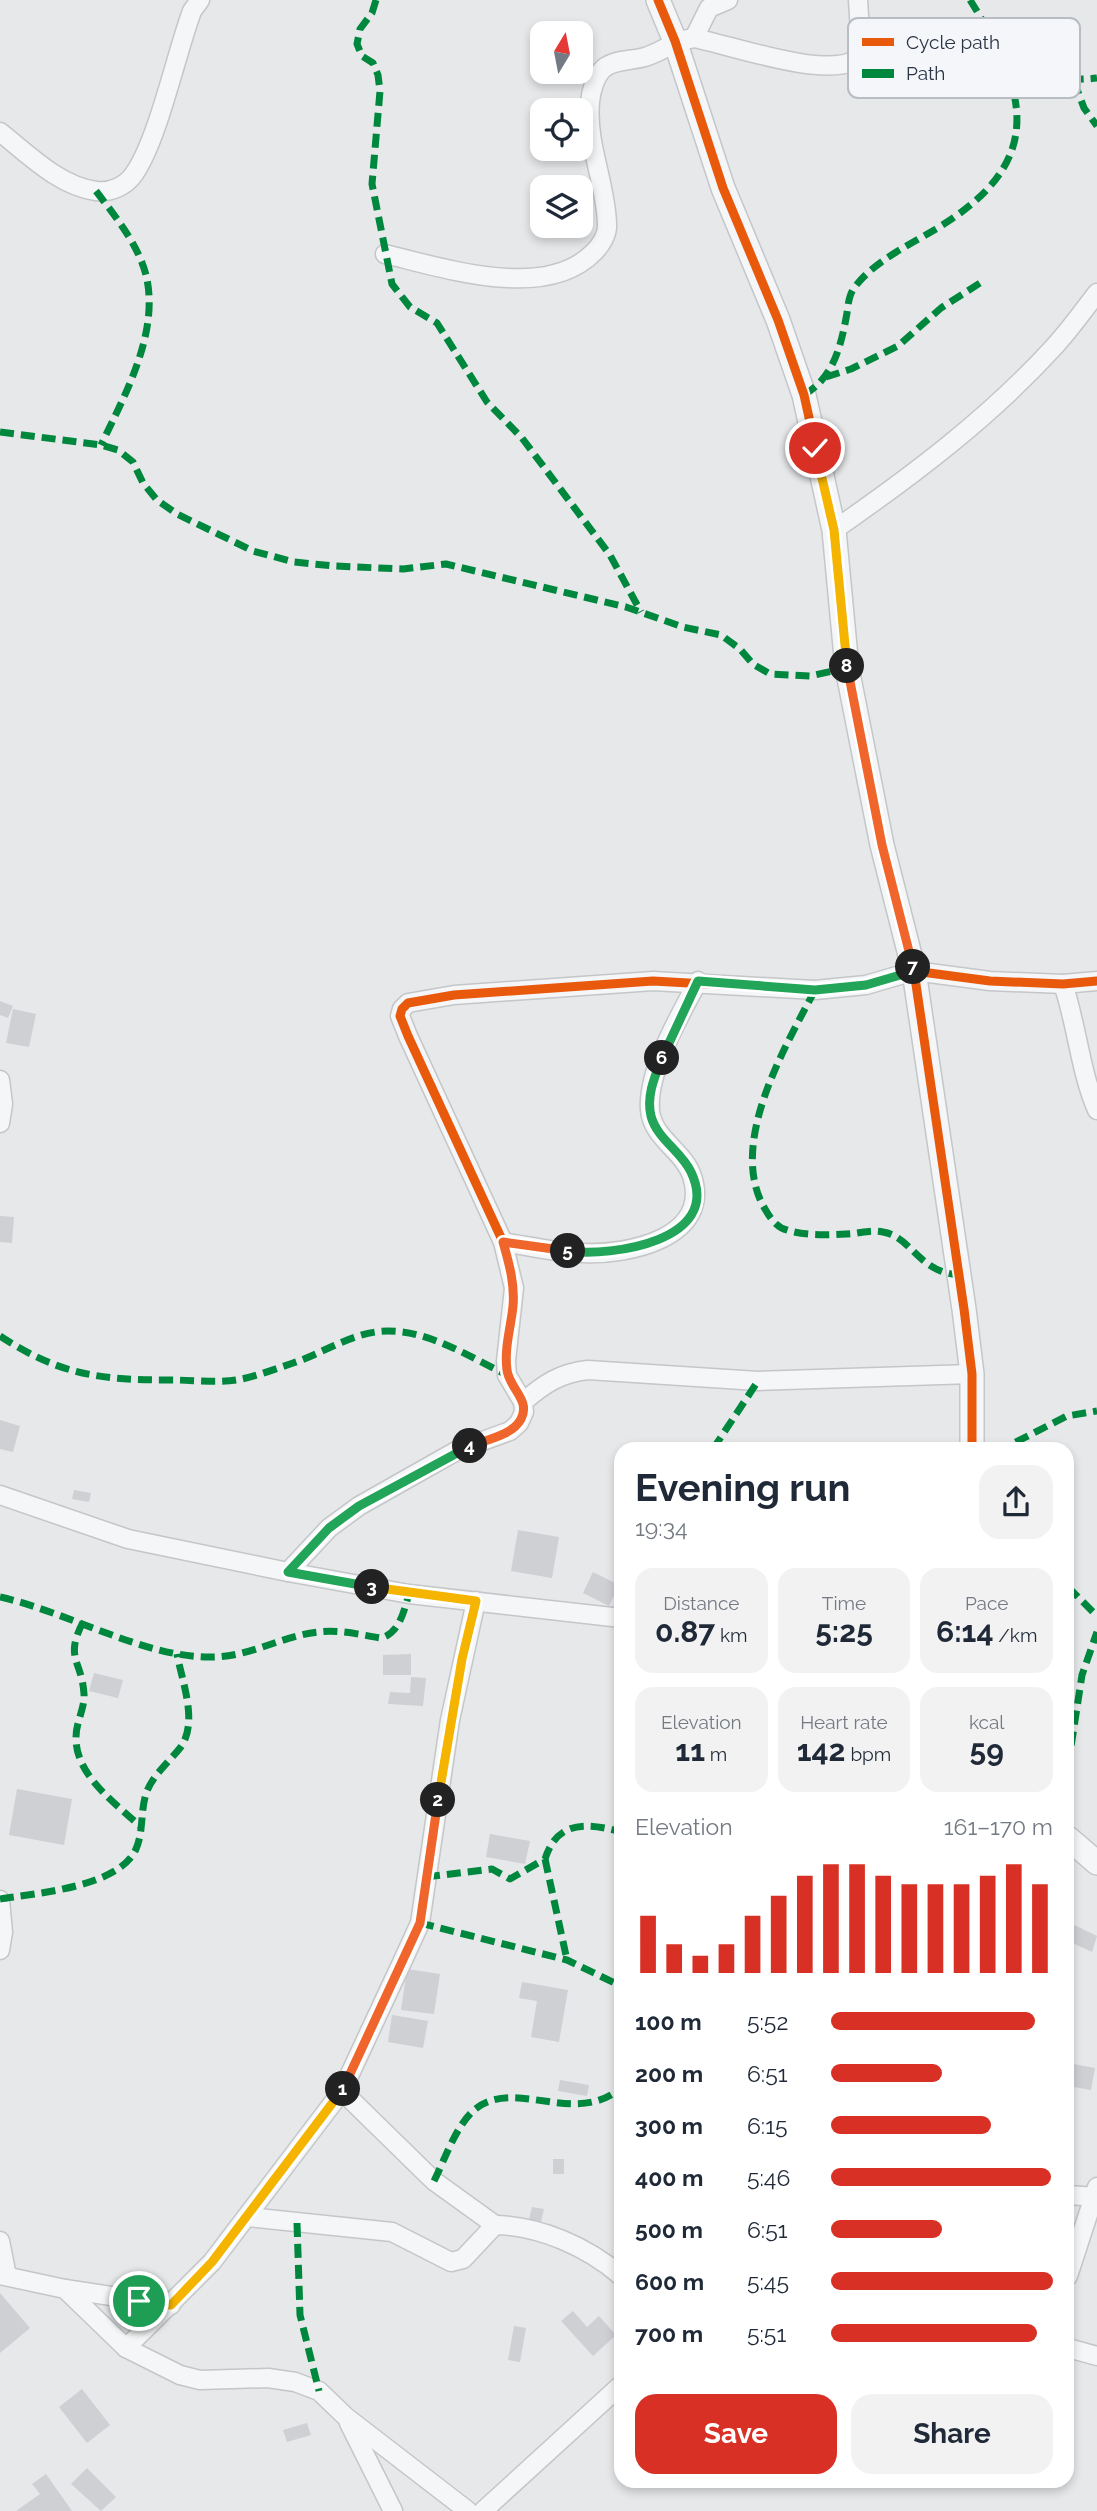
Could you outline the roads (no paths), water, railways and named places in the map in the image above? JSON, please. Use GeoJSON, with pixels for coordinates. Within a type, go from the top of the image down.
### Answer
{"type":"FeatureCollection","features":[{"type":"Feature","properties":{"kind":"street"},"geometry":{"type":"LineString","coordinates":[[2,139],[41,166],[71,182],[96,191],[116,189],[133,175],[147,146],[192,11],[200,0]]}},
{"type":"Feature","properties":{"kind":"street"},"geometry":{"type":"LineString","coordinates":[[658,0],[685,39],[723,188],[778,320],[803,394],[834,530],[848,668],[869,762],[882,845],[914,971],[972,1374],[972,1442]]}},
{"type":"Feature","properties":{"kind":"street"},"geometry":{"type":"LineString","coordinates":[[385,254],[449,268],[535,279],[558,275],[583,264],[601,246],[608,226],[593,150],[589,113],[592,89],[603,69],[618,62],[646,57],[685,39],[709,8],[728,0]]}},
{"type":"Feature","properties":{"kind":"street"},"geometry":{"type":"LineString","coordinates":[[858,0],[859,18]]}},
{"type":"Feature","properties":{"kind":"street"},"geometry":{"type":"LineString","coordinates":[[685,39],[782,60],[842,67],[848,64]]}},
{"type":"Feature","properties":{"kind":"street"},"geometry":{"type":"LineString","coordinates":[[834,530],[904,481],[979,419],[1054,348],[1097,293]]}},
{"type":"Feature","properties":{"kind":"street"},"geometry":{"type":"LineString","coordinates":[[288,1572],[329,1528],[359,1506],[458,1450],[510,1431],[520,1423],[524,1412],[523,1402],[507,1375],[513,1287],[503,1242],[400,1016],[408,1003],[454,995],[653,981],[698,981],[815,990],[866,985],[914,971],[990,981],[1063,984],[1097,981]]}},
{"type":"Feature","properties":{"kind":"street"},"geometry":{"type":"LineString","coordinates":[[503,1242],[583,1253],[621,1251],[653,1242],[680,1230],[692,1212],[697,1192],[691,1172],[655,1127],[650,1113],[650,1095],[675,1025],[698,981]]}},
{"type":"Feature","properties":{"kind":"street"},"geometry":{"type":"LineString","coordinates":[[1063,984],[1073,1014],[1088,1090],[1097,1111]]}},
{"type":"Feature","properties":{"kind":"street"},"geometry":{"type":"LineString","coordinates":[[0,1080],[3,1104],[0,1124]]}},
{"type":"Feature","properties":{"kind":"street"},"geometry":{"type":"LineString","coordinates":[[523,1402],[546,1382],[565,1373],[588,1370],[758,1381],[972,1374]]}},
{"type":"Feature","properties":{"kind":"street"},"geometry":{"type":"LineString","coordinates":[[0,1495],[128,1539],[288,1572],[409,1594],[614,1617]]}},
{"type":"Feature","properties":{"kind":"street"},"geometry":{"type":"LineString","coordinates":[[126,2348],[212,2262],[342,2091],[420,1923],[450,1720],[476,1601]]}},
{"type":"Feature","properties":{"kind":"street"},"geometry":{"type":"LineString","coordinates":[[1074,1843],[1097,1863]]}},
{"type":"Feature","properties":{"kind":"street"},"geometry":{"type":"LineString","coordinates":[[0,1900],[3,1932],[0,1950]]}},
{"type":"Feature","properties":{"kind":"street"},"geometry":{"type":"LineString","coordinates":[[342,2091],[434,2181],[495,2225],[512,2225],[575,2246],[604,2261],[614,2270]]}},
{"type":"Feature","properties":{"kind":"street"},"geometry":{"type":"LineString","coordinates":[[1074,2195],[1096,2194],[1074,2258]]}},
{"type":"Feature","properties":{"kind":"street"},"geometry":{"type":"LineString","coordinates":[[248,2217],[393,2232],[451,2262],[463,2259],[495,2225]]}},
{"type":"Feature","properties":{"kind":"street"},"geometry":{"type":"LineString","coordinates":[[0,2241],[4,2275],[65,2289],[171,2305]]}},
{"type":"Feature","properties":{"kind":"street"},"geometry":{"type":"LineString","coordinates":[[65,2289],[126,2348],[180,2375],[200,2380],[268,2378],[295,2382],[319,2391],[346,2417],[468,2511]]}},
{"type":"Feature","properties":{"kind":"street"},"geometry":{"type":"LineString","coordinates":[[1074,2350],[1097,2356]]}},
{"type":"Feature","properties":{"kind":"street"},"geometry":{"type":"LineString","coordinates":[[483,2511],[614,2391]]}},
{"type":"Feature","properties":{"kind":"street"},"geometry":{"type":"LineString","coordinates":[[346,2417],[393,2511]]}}]}
